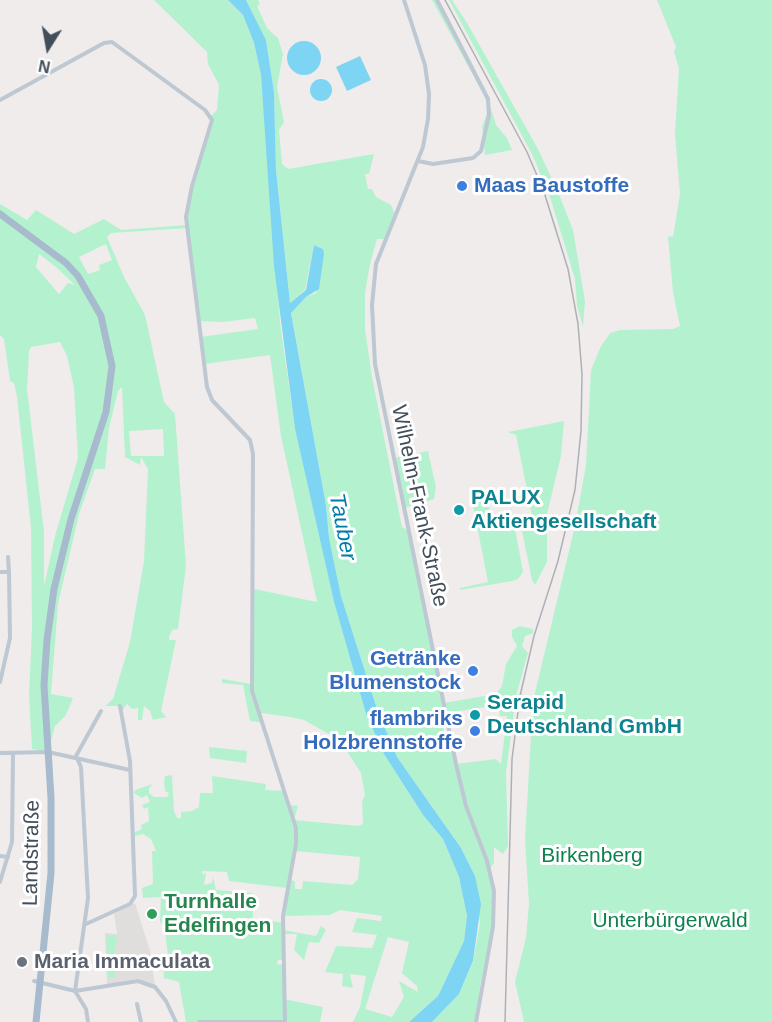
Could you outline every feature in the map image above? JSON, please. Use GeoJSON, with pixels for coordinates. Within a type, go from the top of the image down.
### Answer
{"type":"FeatureCollection","features":[{"type":"Feature","properties":{"kind":"main road","name":"Landstraße"},"geometry":{"type":"LineString","coordinates":[[0,214],[66,262],[78,276],[99,310],[111,355],[112,376],[106,412],[74,510],[54,589],[44,684],[51,873],[36,1022]]}},
{"type":"Feature","properties":{"kind":"street","name":"Wilhelm-Frank-Straße"},"geometry":{"type":"LineString","coordinates":[[404,0],[422,49],[429,94],[426,134],[418,161],[376,264],[372,305],[375,364],[457,770],[466,806],[487,861],[494,891],[493,927],[476,1022]]}},
{"type":"Feature","properties":{"kind":"street"},"geometry":{"type":"LineString","coordinates":[[418,161],[433,165],[473,158],[481,151],[489,115],[488,99],[437,0]]}},
{"type":"Feature","properties":{"kind":"street"},"geometry":{"type":"LineString","coordinates":[[0,100],[104,43],[112,42],[206,110],[212,120],[192,186],[186,217],[207,387],[212,399],[250,440],[253,454],[252,691],[296,831],[283,916],[284,1022],[200,1022]]}},
{"type":"Feature","properties":{"kind":"street"},"geometry":{"type":"LineString","coordinates":[[0,682],[10,638],[8,556]]}},
{"type":"Feature","properties":{"kind":"street"},"geometry":{"type":"LineString","coordinates":[[0,572],[9,572]]}},
{"type":"Feature","properties":{"kind":"street"},"geometry":{"type":"LineString","coordinates":[[86,924],[130,904],[135,896],[130,770],[120,706]]}},
{"type":"Feature","properties":{"kind":"street"},"geometry":{"type":"LineString","coordinates":[[76,756],[101,711]]}},
{"type":"Feature","properties":{"kind":"street"},"geometry":{"type":"LineString","coordinates":[[0,753],[48,752],[76,756],[130,770]]}},
{"type":"Feature","properties":{"kind":"street"},"geometry":{"type":"LineString","coordinates":[[0,882],[12,842],[14,754]]}},
{"type":"Feature","properties":{"kind":"street"},"geometry":{"type":"LineString","coordinates":[[76,756],[81,767],[88,898],[75,992],[86,1009],[88,1022]]}},
{"type":"Feature","properties":{"kind":"street"},"geometry":{"type":"LineString","coordinates":[[0,856],[8,857]]}},
{"type":"Feature","properties":{"kind":"street"},"geometry":{"type":"LineString","coordinates":[[34,981],[41,985],[75,992],[138,981],[155,987],[166,1001],[176,1022]]}},
{"type":"Feature","properties":{"kind":"street"},"geometry":{"type":"LineString","coordinates":[[137,1004],[141,1022]]}},
{"type":"Feature","properties":{"kind":"shaded area"},"geometry":{"type":"Polygon","coordinates":[[[135,903],[150,951],[155,986],[139,979],[107,984],[105,933],[117,934],[114,914],[135,903]]]}},
{"type":"Feature","properties":{"kind":"green space"},"geometry":{"type":"Polygon","coordinates":[[[154,0],[228,0],[243,15],[254,43],[261,75],[280,322],[295,429],[334,602],[366,714],[384,754],[423,815],[443,839],[459,877],[467,916],[464,941],[438,996],[409,1022],[353,1022],[360,1007],[366,976],[350,974],[353,988],[342,986],[343,974],[325,972],[336,946],[372,948],[377,935],[352,932],[357,918],[381,921],[382,916],[340,910],[330,915],[283,916],[287,888],[229,881],[227,872],[202,871],[203,875],[206,872],[204,885],[212,883],[213,877],[216,890],[253,893],[253,918],[283,923],[283,930],[316,936],[321,926],[326,930],[319,943],[309,942],[304,960],[294,950],[297,934],[283,934],[284,960],[278,960],[277,964],[284,965],[284,999],[323,1007],[320,1022],[186,1022],[179,982],[164,978],[163,961],[168,961],[168,957],[165,930],[160,921],[161,897],[143,898],[142,888],[153,884],[152,851],[156,851],[151,839],[143,834],[135,836],[135,843],[132,843],[131,834],[142,829],[141,825],[149,821],[148,807],[144,809],[142,805],[150,802],[147,795],[142,798],[134,793],[135,790],[153,784],[149,788],[149,793],[154,797],[167,797],[169,793],[165,791],[165,776],[172,775],[174,811],[177,818],[181,818],[181,812],[192,811],[199,807],[200,793],[213,793],[212,776],[266,784],[265,790],[284,791],[288,805],[298,806],[294,820],[358,826],[363,824],[362,801],[365,795],[361,773],[346,750],[334,737],[304,720],[290,717],[261,713],[264,723],[250,721],[243,685],[222,683],[222,679],[252,684],[254,589],[317,602],[281,436],[270,355],[204,364],[200,337],[258,329],[255,318],[223,322],[198,321],[187,228],[111,233],[107,237],[124,277],[145,315],[164,402],[175,414],[186,566],[178,629],[172,630],[169,637],[169,640],[176,640],[161,711],[166,717],[153,720],[150,711],[144,706],[142,720],[138,720],[138,708],[132,709],[127,704],[123,710],[119,706],[105,706],[113,699],[130,642],[144,561],[148,469],[141,457],[140,465],[125,457],[122,387],[118,391],[109,428],[105,469],[95,469],[79,514],[58,604],[51,694],[73,698],[66,715],[55,726],[48,752],[39,753],[38,750],[32,749],[29,696],[32,628],[31,528],[17,397],[14,383],[10,381],[4,339],[0,335],[0,204],[27,220],[36,210],[74,234],[104,219],[121,230],[187,225],[187,208],[212,125],[211,116],[217,110],[219,85],[208,64],[207,52],[154,0]],[[106,244],[79,257],[88,274],[100,270],[99,265],[112,260],[106,244]],[[39,254],[36,267],[59,294],[68,283],[75,285],[39,254]],[[60,342],[31,347],[27,389],[44,532],[44,586],[55,536],[78,458],[74,388],[67,356],[60,342]],[[163,429],[129,431],[131,456],[164,456],[163,429]],[[295,851],[290,880],[295,881],[295,889],[302,889],[303,881],[352,885],[358,879],[360,857],[295,851]],[[388,937],[365,1009],[392,1017],[404,997],[399,981],[418,992],[417,986],[402,973],[409,942],[388,937]]]}},
{"type":"Feature","properties":{"kind":"green space"},"geometry":{"type":"Polygon","coordinates":[[[246,0],[258,0],[260,4],[257,6],[267,28],[278,38],[283,54],[277,87],[284,122],[279,130],[282,164],[288,169],[374,154],[369,174],[365,174],[368,189],[372,189],[376,197],[391,205],[395,214],[385,239],[377,239],[370,264],[365,293],[365,329],[372,377],[402,527],[409,531],[444,703],[496,694],[502,686],[506,664],[517,646],[512,637],[512,630],[520,626],[533,629],[533,633],[525,636],[522,646],[528,653],[516,696],[506,772],[508,846],[503,854],[494,847],[494,863],[489,869],[494,891],[491,938],[480,986],[476,1022],[432,1022],[459,994],[473,962],[480,923],[475,876],[461,848],[397,757],[377,709],[341,596],[291,312],[306,297],[316,293],[323,249],[314,245],[305,290],[290,303],[276,170],[274,92],[266,40],[246,0]],[[498,705],[446,713],[448,724],[443,725],[445,742],[452,744],[456,764],[496,759],[501,764],[507,716],[500,716],[498,705]]]}},
{"type":"Feature","properties":{"kind":"green space"},"geometry":{"type":"Polygon","coordinates":[[[432,0],[437,0],[488,99],[496,125],[507,138],[512,150],[485,155],[482,127],[487,113],[486,99],[432,0]]]}},
{"type":"Feature","properties":{"kind":"green space"},"geometry":{"type":"Polygon","coordinates":[[[449,0],[452,0],[467,23],[538,149],[558,192],[573,230],[585,301],[583,326],[577,306],[575,279],[551,200],[533,156],[449,0]]]}},
{"type":"Feature","properties":{"kind":"green space"},"geometry":{"type":"Polygon","coordinates":[[[657,0],[772,0],[772,1022],[524,1022],[515,982],[526,938],[529,904],[525,839],[533,701],[575,526],[586,465],[591,370],[601,346],[610,333],[620,330],[673,329],[680,326],[673,292],[668,236],[673,237],[680,194],[675,134],[679,69],[674,51],[676,47],[657,0]]]}},
{"type":"Feature","properties":{"kind":"green space"},"geometry":{"type":"Polygon","coordinates":[[[564,421],[561,456],[547,514],[547,562],[535,585],[521,526],[533,520],[516,435],[508,432],[564,421]]]}},
{"type":"Feature","properties":{"kind":"green space"},"geometry":{"type":"Polygon","coordinates":[[[428,451],[436,487],[434,499],[404,508],[394,458],[428,451]]]}},
{"type":"Feature","properties":{"kind":"green space"},"geometry":{"type":"Polygon","coordinates":[[[487,497],[491,518],[498,518],[499,527],[511,526],[511,507],[523,572],[518,579],[512,581],[460,590],[460,588],[488,582],[472,500],[487,497]]]}},
{"type":"Feature","properties":{"kind":"green space"},"geometry":{"type":"Polygon","coordinates":[[[209,747],[247,751],[246,763],[210,758],[209,747]]]}},
{"type":"Feature","properties":{"kind":"green space"},"geometry":{"type":"Polygon","coordinates":[[[106,935],[115,935],[118,943],[115,944],[115,977],[108,978],[106,935]]]}},
{"type":"Feature","properties":{"kind":"water"},"geometry":{"type":"Polygon","coordinates":[[[228,0],[246,0],[266,40],[274,92],[276,170],[290,303],[306,290],[314,245],[323,249],[324,254],[319,289],[306,297],[291,313],[341,596],[377,709],[397,757],[461,848],[475,876],[481,904],[473,961],[459,994],[432,1022],[409,1022],[438,996],[464,941],[467,916],[459,877],[443,839],[423,815],[384,754],[366,714],[334,602],[295,429],[274,266],[261,75],[254,43],[243,15],[228,0]]]}},
{"type":"Feature","properties":{"kind":"water"},"geometry":{"type":"Polygon","coordinates":[[[304,41],[316,46],[321,58],[316,70],[304,75],[292,70],[287,58],[292,46],[304,41]]]}},
{"type":"Feature","properties":{"kind":"water"},"geometry":{"type":"Polygon","coordinates":[[[360,56],[371,80],[347,91],[336,67],[360,56]]]}},
{"type":"Feature","properties":{"kind":"water"},"geometry":{"type":"Polygon","coordinates":[[[321,79],[329,82],[332,90],[329,98],[321,101],[313,98],[310,90],[313,82],[321,79]]]}},
{"type":"Feature","properties":{"kind":"railway"},"geometry":{"type":"LineString","coordinates":[[445,0],[527,152],[544,192],[568,269],[578,324],[582,374],[581,431],[575,490],[558,561],[534,636],[520,696],[512,759],[505,1022]]}},
{"type":"Feature","properties":{"kind":"place","name":"Maas Baustoffe"},"geometry":{"type":"Point","coordinates":[462,186]}},
{"type":"Feature","properties":{"kind":"place","name":"PALUX Aktiengesellschaft"},"geometry":{"type":"Point","coordinates":[459,510]}},
{"type":"Feature","properties":{"kind":"place","name":"Getränke Blumenstock"},"geometry":{"type":"Point","coordinates":[473,671]}},
{"type":"Feature","properties":{"kind":"place","name":"Serapid Deutschland GmbH"},"geometry":{"type":"Point","coordinates":[475,715]}},
{"type":"Feature","properties":{"kind":"place","name":"flambriks Holzbrennstoffe"},"geometry":{"type":"Point","coordinates":[475,731]}},
{"type":"Feature","properties":{"kind":"place","name":"Turnhalle Edelfingen"},"geometry":{"type":"Point","coordinates":[152,914]}},
{"type":"Feature","properties":{"kind":"place","name":"Maria Immaculata"},"geometry":{"type":"Point","coordinates":[22,962]}},
{"type":"Feature","properties":{"kind":"water label","name":"Tauber"},"geometry":{"type":"Point","coordinates":[342,527]}},
{"type":"Feature","properties":{"kind":"park label","name":"Birkenberg"},"geometry":{"type":"Point","coordinates":[592,856]}},
{"type":"Feature","properties":{"kind":"park label","name":"Unterbürgerwald"},"geometry":{"type":"Point","coordinates":[670,921]}}]}
